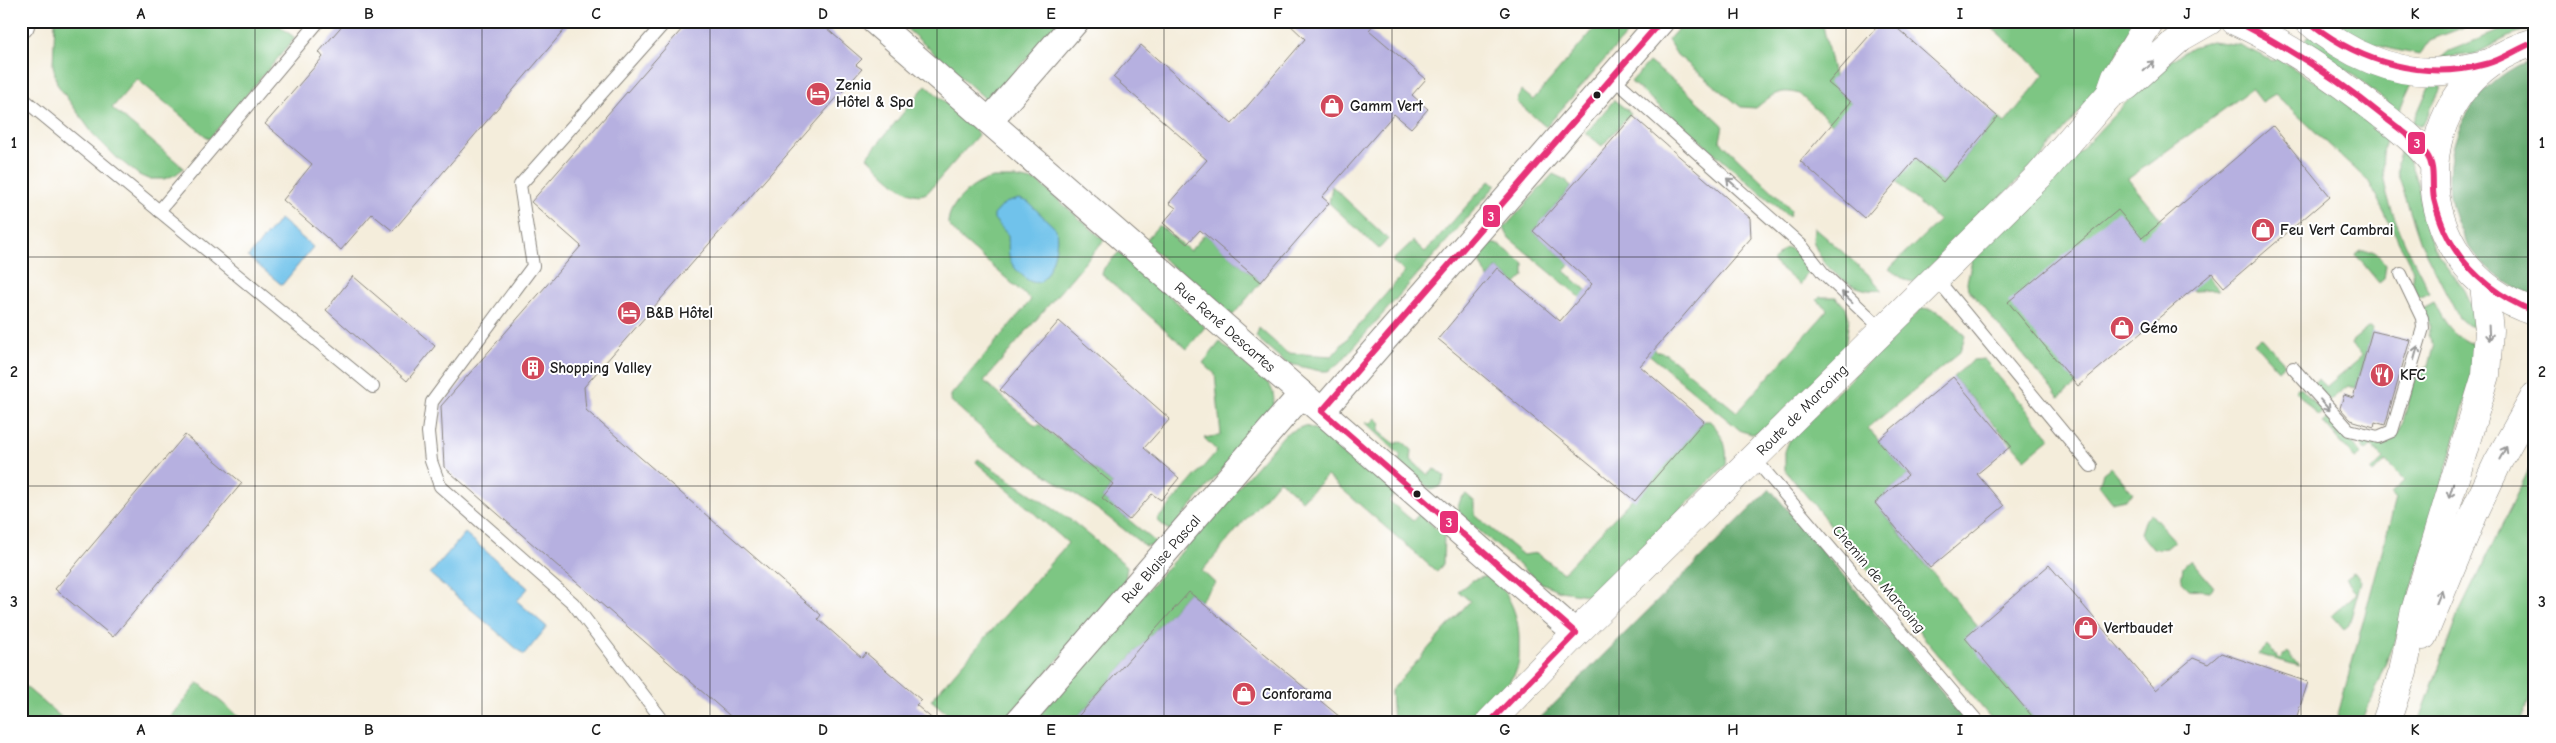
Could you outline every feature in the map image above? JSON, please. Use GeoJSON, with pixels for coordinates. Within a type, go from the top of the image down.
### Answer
{"type":"FeatureCollection","features":[{"type":"Feature","properties":{"kind":"street","name":"Rue René Descartes"},"geometry":{"type":"LineString","coordinates":[[874,21],[1576,634]]}},
{"type":"Feature","properties":{"kind":"street"},"geometry":{"type":"LineString","coordinates":[[989,121],[1076,21]]}},
{"type":"Feature","properties":{"kind":"street"},"geometry":{"type":"LineString","coordinates":[[1322,411],[1661,21]]}},
{"type":"Feature","properties":{"kind":"street","name":"Route de Marcoing"},"geometry":{"type":"LineString","coordinates":[[1490,722],[1576,634],[2039,176],[2110,94],[2116,77],[2150,21]]}},
{"type":"Feature","properties":{"kind":"street","name":"Route de Marcoing"},"geometry":{"type":"LineString","coordinates":[[2110,94],[2127,86],[2181,36],[2209,21]]}},
{"type":"Feature","properties":{"kind":"street"},"geometry":{"type":"LineString","coordinates":[[2235,21],[2269,37],[2316,65],[2421,147],[2433,163]]}},
{"type":"Feature","properties":{"kind":"street"},"geometry":{"type":"LineString","coordinates":[[2310,21],[2350,50],[2387,64],[2420,71],[2438,71],[2490,63]]}},
{"type":"Feature","properties":{"kind":"street"},"geometry":{"type":"LineString","coordinates":[[2535,42],[2506,53],[2490,63],[2468,83],[2451,107],[2439,134],[2433,163],[2433,190],[2438,217],[2449,243],[2464,265],[2484,285],[2502,298],[2535,312]]}},
{"type":"Feature","properties":{"kind":"street"},"geometry":{"type":"LineString","coordinates":[[2386,722],[2403,672],[2414,614],[2486,375],[2490,330],[2484,285]]}},
{"type":"Feature","properties":{"kind":"street","name":"Rue Blaise Pascal"},"geometry":{"type":"LineString","coordinates":[[1018,722],[1302,394]]}},
{"type":"Feature","properties":{"kind":"street"},"geometry":{"type":"LineString","coordinates":[[2403,672],[2425,632],[2486,488],[2535,396]]}},
{"type":"Feature","properties":{"kind":"lane"},"geometry":{"type":"LineString","coordinates":[[159,211],[319,21]]}},
{"type":"Feature","properties":{"kind":"lane"},"geometry":{"type":"LineString","coordinates":[[664,722],[573,603],[440,486],[431,461],[428,432],[432,402],[533,266],[520,185],[666,21]]}},
{"type":"Feature","properties":{"kind":"lane"},"geometry":{"type":"LineString","coordinates":[[1612,77],[1802,246],[1823,273],[1883,330]]}},
{"type":"Feature","properties":{"kind":"lane"},"geometry":{"type":"LineString","coordinates":[[21,97],[373,387]]}},
{"type":"Feature","properties":{"kind":"lane"},"geometry":{"type":"LineString","coordinates":[[2293,368],[2349,430],[2378,437],[2392,431],[2423,328],[2422,318],[2401,274]]}},
{"type":"Feature","properties":{"kind":"lane"},"geometry":{"type":"LineString","coordinates":[[1936,278],[2091,466]]}},
{"type":"Feature","properties":{"kind":"lane","name":"Chemin de Marcoing"},"geometry":{"type":"LineString","coordinates":[[1754,458],[1978,722]]}},
{"type":"Feature","properties":{"kind":"lane"},"geometry":{"type":"LineString","coordinates":[[2532,722],[2535,714]]}},
{"type":"Feature","properties":{"kind":"green space"},"geometry":{"type":"Polygon","coordinates":[[[55,21],[284,21],[280,26],[295,38],[209,139],[137,79],[112,108],[184,168],[175,175],[164,179],[148,179],[139,175],[116,157],[93,134],[57,84],[53,65],[55,21]]]}},
{"type":"Feature","properties":{"kind":"green space"},"geometry":{"type":"Polygon","coordinates":[[[898,21],[1060,21],[989,102],[898,21]]]}},
{"type":"Feature","properties":{"kind":"green space"},"geometry":{"type":"Polygon","coordinates":[[[1601,21],[1638,21],[1546,127],[1517,102],[1521,90],[1533,100],[1601,21]]]}},
{"type":"Feature","properties":{"kind":"green space"},"geometry":{"type":"Polygon","coordinates":[[[1685,21],[1822,21],[1834,76],[1829,83],[1943,182],[1998,117],[2005,123],[2045,74],[1984,21],[2135,21],[2098,90],[2038,161],[1914,282],[1905,280],[1889,269],[1939,221],[1799,94],[1781,92],[1771,96],[1756,108],[1741,107],[1677,55],[1668,40],[1685,21]]]}},
{"type":"Feature","properties":{"kind":"green space"},"geometry":{"type":"Polygon","coordinates":[[[2329,21],[2480,21],[2430,40],[2419,55],[2360,40],[2329,21]]]}},
{"type":"Feature","properties":{"kind":"green space"},"geometry":{"type":"Polygon","coordinates":[[[2524,21],[2535,21],[2535,28],[2508,37],[2475,54],[2441,58],[2449,51],[2524,21]]]}},
{"type":"Feature","properties":{"kind":"green space"},"geometry":{"type":"Polygon","coordinates":[[[2310,35],[2413,81],[2399,112],[2352,74],[2304,43],[2310,35]]]}},
{"type":"Feature","properties":{"kind":"green space"},"geometry":{"type":"Polygon","coordinates":[[[2212,41],[2240,45],[2273,61],[2276,57],[2337,96],[2387,138],[2383,156],[2383,175],[2387,196],[2403,238],[2430,293],[2419,298],[2412,282],[2413,270],[2369,182],[2275,94],[2262,102],[2252,89],[2128,179],[2219,290],[2194,291],[2181,277],[2077,384],[2059,398],[1968,289],[1967,282],[1972,260],[2053,179],[2159,68],[2192,47],[2212,41]]]}},
{"type":"Feature","properties":{"kind":"green space"},"geometry":{"type":"Polygon","coordinates":[[[2535,58],[2535,296],[2506,282],[2481,261],[2462,234],[2452,205],[2449,175],[2454,146],[2465,118],[2483,93],[2506,73],[2535,58]]]}},
{"type":"Feature","properties":{"kind":"green space"},"geometry":{"type":"Polygon","coordinates":[[[1649,62],[1685,90],[1723,125],[1720,141],[1788,206],[1791,211],[1789,217],[1631,82],[1649,62]]]}},
{"type":"Feature","properties":{"kind":"green space"},"geometry":{"type":"Polygon","coordinates":[[[2431,82],[2440,82],[2441,88],[2423,125],[2419,126],[2413,123],[2431,82]]]}},
{"type":"Feature","properties":{"kind":"green space"},"geometry":{"type":"Polygon","coordinates":[[[926,85],[975,129],[978,135],[928,192],[921,195],[904,190],[887,177],[867,157],[926,85]]]}},
{"type":"Feature","properties":{"kind":"green space"},"geometry":{"type":"Polygon","coordinates":[[[1614,100],[1631,113],[1602,146],[1586,133],[1614,100]]]}},
{"type":"Feature","properties":{"kind":"green space"},"geometry":{"type":"Polygon","coordinates":[[[2401,150],[2413,168],[2417,179],[2425,223],[2431,242],[2466,294],[2478,329],[2467,325],[2459,318],[2421,243],[2397,172],[2397,162],[2401,150]]]}},
{"type":"Feature","properties":{"kind":"green space"},"geometry":{"type":"Polygon","coordinates":[[[1553,174],[1566,180],[1571,187],[1533,231],[1570,264],[1564,271],[1657,351],[1666,354],[1737,412],[1828,310],[1817,300],[1820,297],[1836,297],[1846,308],[1849,318],[1845,348],[1765,430],[1752,434],[1741,431],[1509,238],[1504,228],[1553,174]]]}},
{"type":"Feature","properties":{"kind":"green space"},"geometry":{"type":"Polygon","coordinates":[[[993,178],[1016,178],[1038,182],[1104,240],[984,381],[1036,426],[1039,424],[1113,484],[1102,498],[1158,544],[1145,546],[1100,511],[997,442],[951,401],[951,395],[1031,300],[959,237],[948,224],[949,216],[957,201],[970,189],[993,178]]]}},
{"type":"Feature","properties":{"kind":"green space"},"geometry":{"type":"Polygon","coordinates":[[[1490,180],[1496,185],[1339,364],[1328,371],[1320,371],[1286,363],[1256,337],[1259,328],[1287,353],[1332,356],[1405,272],[1392,261],[1413,241],[1425,252],[1490,180]]]}},
{"type":"Feature","properties":{"kind":"green space"},"geometry":{"type":"Polygon","coordinates":[[[1332,186],[1388,239],[1379,249],[1329,203],[1332,186]]]}},
{"type":"Feature","properties":{"kind":"green space"},"geometry":{"type":"Polygon","coordinates":[[[1159,225],[1190,251],[1205,234],[1261,282],[1233,315],[1227,314],[1144,242],[1159,225]]]}},
{"type":"Feature","properties":{"kind":"green space"},"geometry":{"type":"Polygon","coordinates":[[[1814,227],[1869,275],[1882,290],[1861,288],[1851,284],[1832,271],[1818,253],[1813,237],[1814,227]]]}},
{"type":"Feature","properties":{"kind":"green space"},"geometry":{"type":"Polygon","coordinates":[[[1490,243],[1500,245],[1524,264],[1524,276],[1516,284],[1497,268],[1488,278],[1478,257],[1490,243]]]}},
{"type":"Feature","properties":{"kind":"green space"},"geometry":{"type":"Polygon","coordinates":[[[1788,248],[1798,254],[1807,267],[1808,271],[1800,285],[1772,261],[1784,249],[1788,248]]]}},
{"type":"Feature","properties":{"kind":"green space"},"geometry":{"type":"Polygon","coordinates":[[[2361,251],[2375,251],[2386,265],[2384,279],[2379,283],[2356,255],[2361,251]]]}},
{"type":"Feature","properties":{"kind":"green space"},"geometry":{"type":"Polygon","coordinates":[[[1119,252],[1205,327],[1187,349],[1102,274],[1104,268],[1119,252]]]}},
{"type":"Feature","properties":{"kind":"green space"},"geometry":{"type":"Polygon","coordinates":[[[2434,302],[2447,325],[2457,335],[2480,348],[2417,573],[2395,639],[2362,722],[2336,722],[2396,499],[2391,493],[2404,481],[2386,461],[2373,473],[2371,471],[2383,459],[2372,446],[2366,451],[2356,439],[2366,442],[2383,443],[2394,438],[2398,432],[2417,372],[2429,366],[2434,346],[2428,335],[2430,325],[2423,308],[2434,302]]]}},
{"type":"Feature","properties":{"kind":"green space"},"geometry":{"type":"Polygon","coordinates":[[[1922,308],[1941,313],[1965,336],[1960,352],[1868,428],[1908,475],[1875,503],[1978,627],[1966,638],[2037,722],[1994,722],[1785,470],[1785,451],[1790,439],[1922,308]]]}},
{"type":"Feature","properties":{"kind":"green space"},"geometry":{"type":"Polygon","coordinates":[[[2369,327],[2373,328],[2356,388],[2348,386],[2329,401],[2313,383],[2318,379],[2326,387],[2362,356],[2351,342],[2369,327]]]}},
{"type":"Feature","properties":{"kind":"green space"},"geometry":{"type":"Polygon","coordinates":[[[2261,337],[2285,364],[2278,370],[2254,343],[2261,337]]]}},
{"type":"Feature","properties":{"kind":"green space"},"geometry":{"type":"Polygon","coordinates":[[[1220,342],[1269,384],[1274,401],[1271,412],[1170,531],[1157,520],[1217,451],[1204,438],[1221,435],[1215,374],[1203,363],[1220,342]]]}},
{"type":"Feature","properties":{"kind":"green space"},"geometry":{"type":"Polygon","coordinates":[[[1984,359],[2050,438],[2025,459],[1953,377],[1973,360],[1984,359]]]}},
{"type":"Feature","properties":{"kind":"green space"},"geometry":{"type":"Polygon","coordinates":[[[2301,388],[2323,412],[2318,416],[2295,390],[2301,388]]]}},
{"type":"Feature","properties":{"kind":"green space"},"geometry":{"type":"Polygon","coordinates":[[[1376,418],[1381,423],[1379,431],[1395,444],[1402,441],[1412,450],[1411,460],[1428,475],[1435,469],[1445,477],[1441,486],[1431,490],[1398,461],[1401,456],[1365,422],[1371,423],[1376,418]]]}},
{"type":"Feature","properties":{"kind":"green space"},"geometry":{"type":"Polygon","coordinates":[[[2328,418],[2362,454],[2355,459],[2323,422],[2328,418]]]}},
{"type":"Feature","properties":{"kind":"green space"},"geometry":{"type":"Polygon","coordinates":[[[1704,421],[1710,421],[1721,436],[1725,446],[1726,465],[1593,596],[1560,591],[1539,582],[1461,515],[1458,507],[1461,498],[1466,494],[1475,502],[1475,515],[1523,555],[1537,553],[1563,573],[1704,421]]]}},
{"type":"Feature","properties":{"kind":"green space"},"geometry":{"type":"Polygon","coordinates":[[[1304,426],[1315,429],[1327,436],[1364,465],[1395,493],[1389,501],[1413,521],[1419,514],[1444,535],[1443,564],[1437,572],[1327,476],[1302,500],[1279,480],[1202,571],[1215,583],[1200,601],[1189,592],[1073,722],[1032,722],[1285,434],[1304,426]]]}},
{"type":"Feature","properties":{"kind":"green space"},"geometry":{"type":"Polygon","coordinates":[[[2535,457],[2535,683],[2521,722],[2419,722],[2457,617],[2535,457]]]}},
{"type":"Feature","properties":{"kind":"green space"},"geometry":{"type":"Polygon","coordinates":[[[978,459],[1072,521],[1127,566],[1125,582],[1004,722],[957,722],[931,700],[1068,543],[976,462],[978,459]]]}},
{"type":"Feature","properties":{"kind":"green space"},"geometry":{"type":"Polygon","coordinates":[[[2111,467],[2133,493],[2125,499],[2112,502],[2099,485],[2103,473],[2111,467]]]}},
{"type":"Feature","properties":{"kind":"green space"},"geometry":{"type":"Polygon","coordinates":[[[1770,489],[1968,722],[1536,722],[1770,489]]]}},
{"type":"Feature","properties":{"kind":"green space"},"geometry":{"type":"Polygon","coordinates":[[[2151,514],[2175,541],[2167,548],[2153,549],[2140,533],[2144,521],[2151,514]]]}},
{"type":"Feature","properties":{"kind":"green space"},"geometry":{"type":"Polygon","coordinates":[[[2191,560],[2214,587],[2210,591],[2188,589],[2181,582],[2183,567],[2191,560]]]}},
{"type":"Feature","properties":{"kind":"green space"},"geometry":{"type":"Polygon","coordinates":[[[2354,572],[2361,581],[2349,625],[2344,629],[2332,615],[2357,593],[2345,579],[2354,572]]]}},
{"type":"Feature","properties":{"kind":"green space"},"geometry":{"type":"Polygon","coordinates":[[[1489,575],[1497,582],[1508,598],[1513,607],[1518,626],[1519,662],[1509,682],[1472,722],[1393,722],[1391,691],[1470,601],[1458,591],[1473,580],[1489,575]]]}},
{"type":"Feature","properties":{"kind":"green space"},"geometry":{"type":"Polygon","coordinates":[[[2267,645],[2279,659],[2287,652],[2299,666],[2258,654],[2267,645]]]}},
{"type":"Feature","properties":{"kind":"green space"},"geometry":{"type":"Polygon","coordinates":[[[21,683],[67,722],[21,722],[21,683]]]}},
{"type":"Feature","properties":{"kind":"green space"},"geometry":{"type":"Polygon","coordinates":[[[199,683],[245,722],[167,722],[199,683]]]}},
{"type":"Feature","properties":{"kind":"water"},"geometry":{"type":"Polygon","coordinates":[[[1019,199],[1028,202],[1056,229],[1054,257],[1048,271],[1040,282],[1028,280],[1013,266],[1009,257],[1008,235],[994,219],[994,215],[1005,203],[1019,199]]]}},
{"type":"Feature","properties":{"kind":"water"},"geometry":{"type":"Polygon","coordinates":[[[280,219],[313,247],[282,285],[248,257],[280,219]]]}},
{"type":"Feature","properties":{"kind":"water"},"geometry":{"type":"Polygon","coordinates":[[[465,533],[528,588],[517,601],[547,627],[524,655],[430,574],[465,533]]]}},
{"type":"Feature","properties":{"kind":"building"},"geometry":{"type":"Polygon","coordinates":[[[346,21],[572,21],[393,231],[372,214],[341,250],[283,200],[312,164],[265,124],[323,57],[319,52],[346,21]]]}},
{"type":"Feature","properties":{"kind":"building","name":"Shopping Valley"},"geometry":{"type":"Polygon","coordinates":[[[689,21],[818,21],[862,59],[856,65],[862,69],[584,387],[586,410],[821,615],[818,619],[862,658],[866,653],[921,700],[916,705],[936,722],[737,722],[444,467],[441,406],[581,246],[531,202],[689,21]]]}},
{"type":"Feature","properties":{"kind":"building"},"geometry":{"type":"Polygon","coordinates":[[[1286,21],[1377,21],[1369,30],[1426,79],[1412,95],[1428,109],[1411,128],[1394,114],[1322,197],[1329,203],[1261,282],[1200,230],[1187,244],[1163,223],[1176,208],[1169,203],[1207,160],[1113,77],[1141,45],[1232,124],[1305,39],[1286,21]]]}},
{"type":"Feature","properties":{"kind":"building"},"geometry":{"type":"Polygon","coordinates":[[[1882,21],[1889,21],[1998,117],[1943,182],[1916,159],[1865,218],[1800,161],[1851,102],[1828,83],[1882,21]]]}},
{"type":"Feature","properties":{"kind":"building"},"geometry":{"type":"Polygon","coordinates":[[[1633,116],[1750,218],[1751,238],[1640,366],[1704,421],[1635,501],[1438,339],[1497,268],[1560,321],[1592,284],[1533,231],[1633,116]]]}},
{"type":"Feature","properties":{"kind":"building"},"geometry":{"type":"Polygon","coordinates":[[[2273,126],[2330,196],[2224,287],[2212,273],[2078,386],[2008,302],[2118,210],[2142,238],[2273,126]]]}},
{"type":"Feature","properties":{"kind":"building"},"geometry":{"type":"Polygon","coordinates":[[[353,276],[435,346],[407,381],[326,310],[353,276]]]}},
{"type":"Feature","properties":{"kind":"building"},"geometry":{"type":"Polygon","coordinates":[[[1059,321],[1170,419],[1144,448],[1179,478],[1161,500],[1152,494],[1129,520],[1102,498],[1113,484],[1000,390],[1059,321]]]}},
{"type":"Feature","properties":{"kind":"building","name":"KFC"},"geometry":{"type":"Polygon","coordinates":[[[2372,331],[2410,340],[2385,425],[2375,422],[2374,427],[2351,420],[2340,408],[2344,395],[2353,398],[2372,331]]]}},
{"type":"Feature","properties":{"kind":"building"},"geometry":{"type":"Polygon","coordinates":[[[1953,377],[2011,446],[1977,474],[2004,506],[1930,568],[1875,503],[1908,475],[1878,440],[1953,377]]]}},
{"type":"Feature","properties":{"kind":"building"},"geometry":{"type":"Polygon","coordinates":[[[185,435],[242,483],[113,637],[55,589],[185,435]]]}},
{"type":"Feature","properties":{"kind":"building"},"geometry":{"type":"Polygon","coordinates":[[[2049,565],[2155,690],[2193,658],[2208,664],[2221,653],[2308,682],[2295,722],[2037,722],[1965,638],[2049,565]]]}},
{"type":"Feature","properties":{"kind":"building"},"geometry":{"type":"Polygon","coordinates":[[[1189,592],[1200,601],[1346,722],[1073,722],[1189,592]]]}},
{"type":"Feature","properties":{"kind":"transit line","name":"3"},"geometry":{"type":"LineString","coordinates":[[1322,411],[1661,21]]}},
{"type":"Feature","properties":{"kind":"transit line","name":"3"},"geometry":{"type":"LineString","coordinates":[[2236,21],[2276,42],[2333,79],[2419,145],[2430,160],[2434,199],[2440,219],[2458,253],[2484,282],[2499,293],[2535,312]]}},
{"type":"Feature","properties":{"kind":"transit line","name":"3"},"geometry":{"type":"LineString","coordinates":[[2313,25],[2352,50],[2373,59],[2417,69],[2463,69],[2486,64],[2535,42]]}},
{"type":"Feature","properties":{"kind":"transit line","name":"3"},"geometry":{"type":"LineString","coordinates":[[1322,411],[1576,633]]}},
{"type":"Feature","properties":{"kind":"transit line","name":"3"},"geometry":{"type":"LineString","coordinates":[[1490,722],[1576,633]]}},
{"type":"Feature","properties":{"kind":"place","name":"Zenia Hôtel & Spa"},"geometry":{"type":"Point","coordinates":[818,94]}},
{"type":"Feature","properties":{"kind":"place","name":"Gamm Vert"},"geometry":{"type":"Point","coordinates":[1332,106]}},
{"type":"Feature","properties":{"kind":"place","name":"Feu Vert Cambrai"},"geometry":{"type":"Point","coordinates":[2263,230]}},
{"type":"Feature","properties":{"kind":"place","name":"B&B Hôtel"},"geometry":{"type":"Point","coordinates":[629,313]}},
{"type":"Feature","properties":{"kind":"place","name":"Gémo"},"geometry":{"type":"Point","coordinates":[2122,328]}},
{"type":"Feature","properties":{"kind":"place","name":"Shopping Valley"},"geometry":{"type":"Point","coordinates":[533,368]}},
{"type":"Feature","properties":{"kind":"place","name":"KFC"},"geometry":{"type":"Point","coordinates":[2382,375]}},
{"type":"Feature","properties":{"kind":"place","name":"Vertbaudet"},"geometry":{"type":"Point","coordinates":[2086,628]}},
{"type":"Feature","properties":{"kind":"place","name":"Conforama"},"geometry":{"type":"Point","coordinates":[1244,694]}}]}
